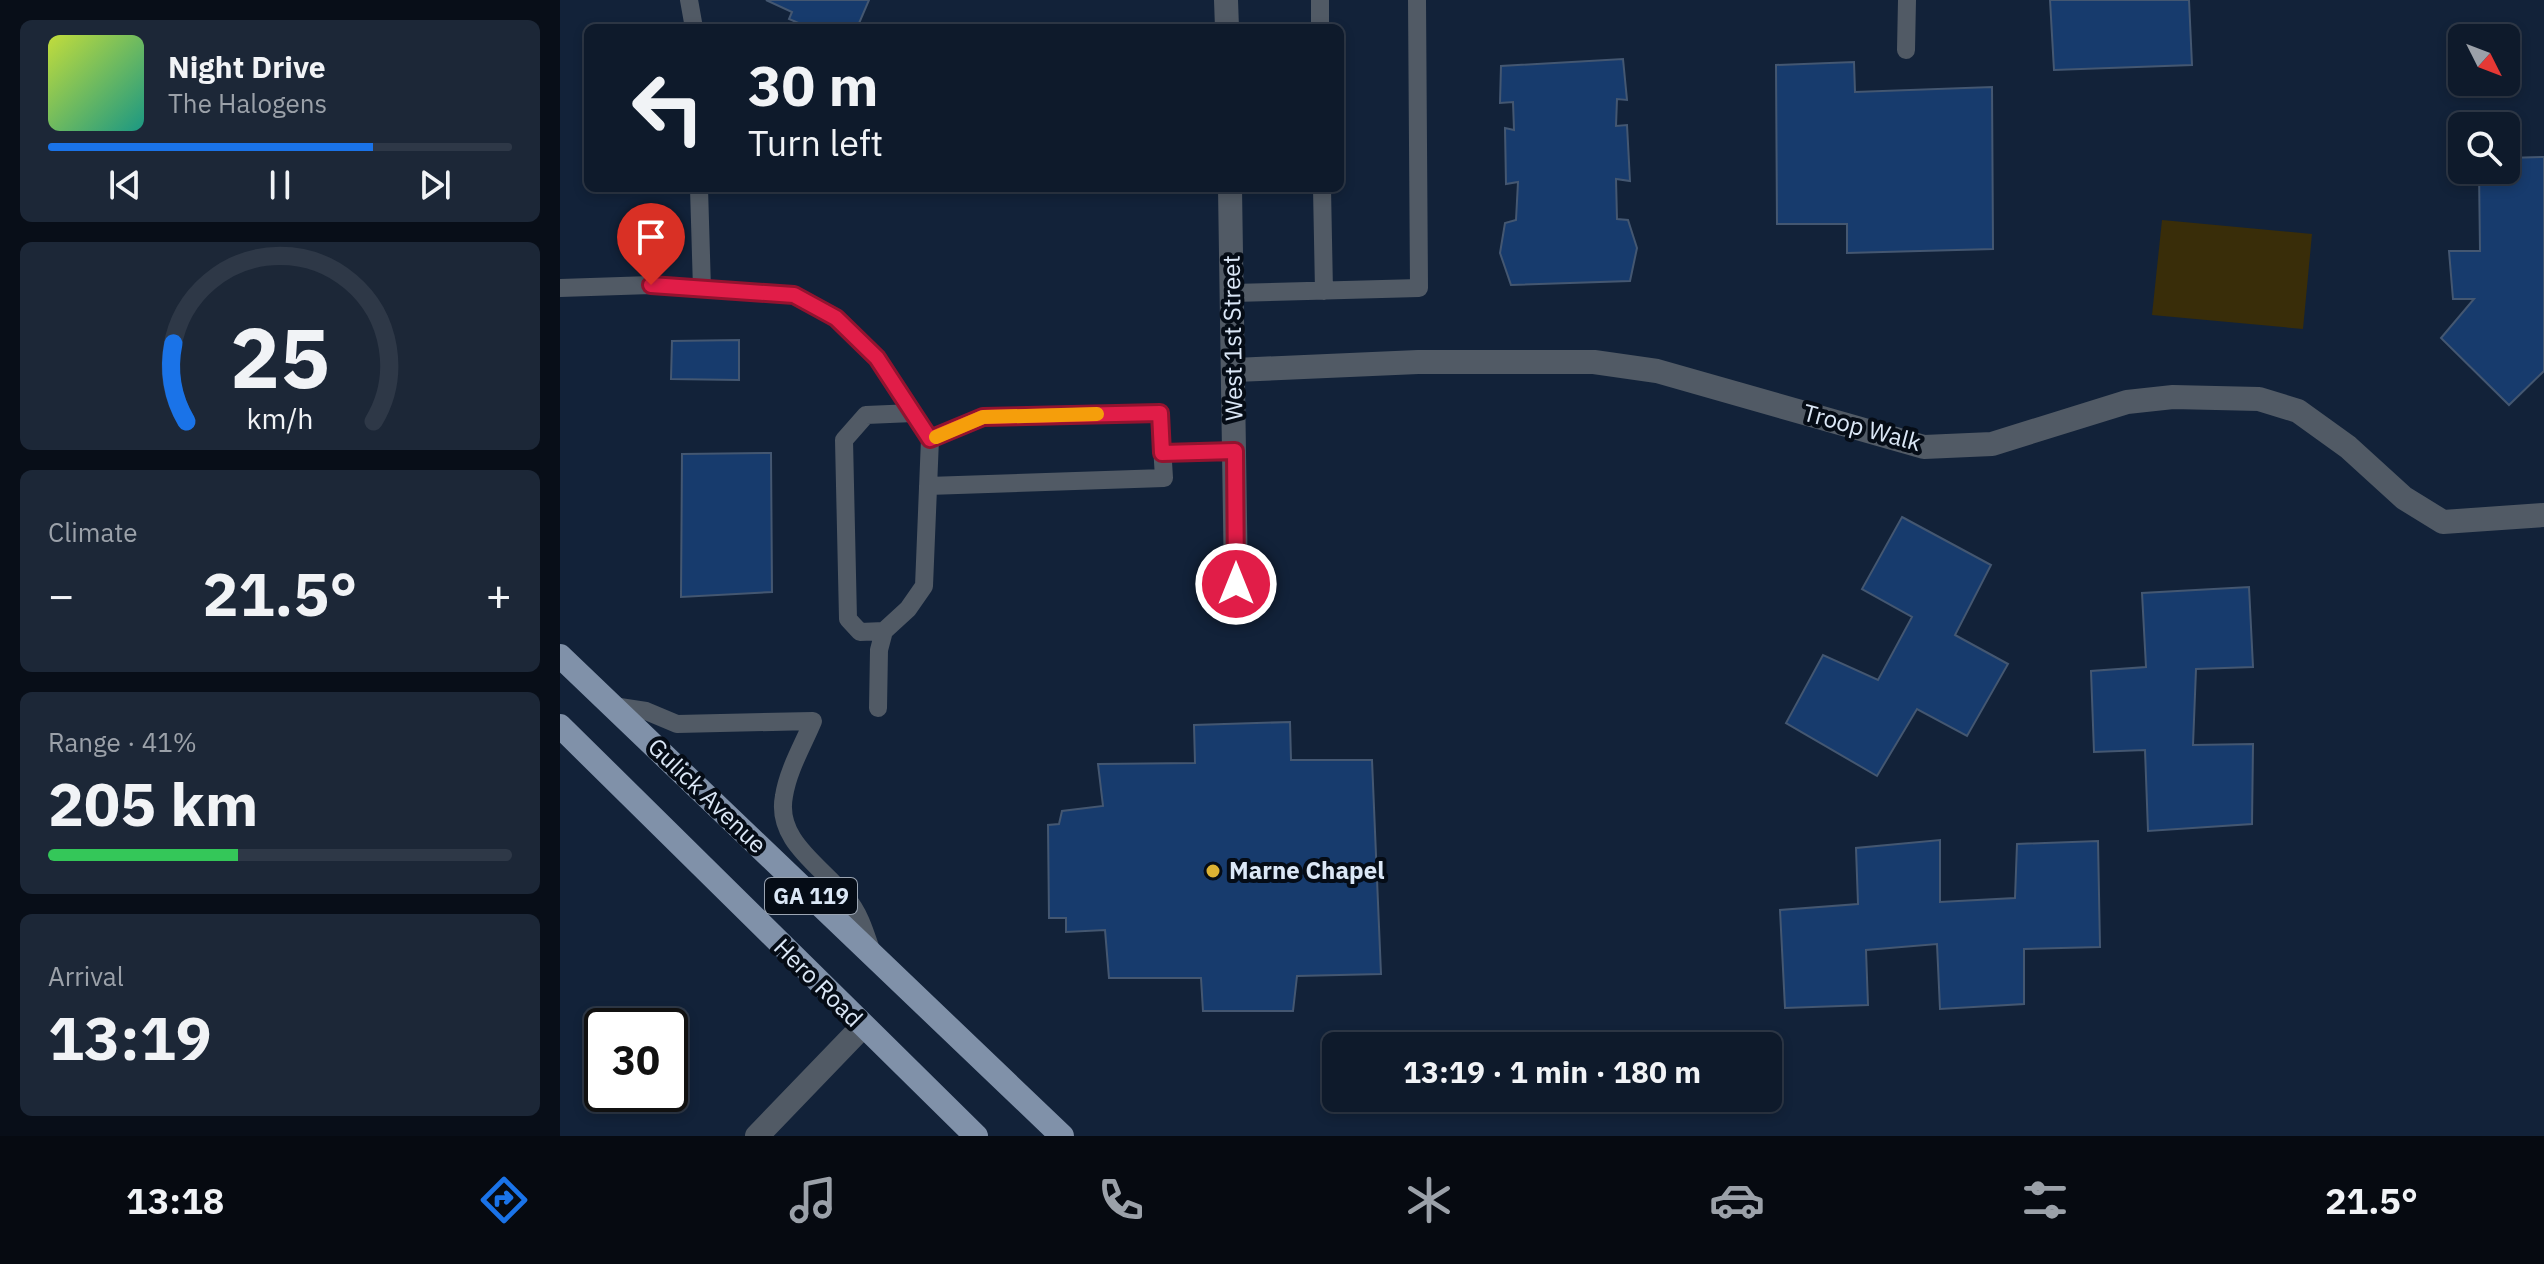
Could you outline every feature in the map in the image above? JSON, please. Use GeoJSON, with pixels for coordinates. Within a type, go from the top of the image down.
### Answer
{"type":"FeatureCollection","features":[{"type":"Feature","properties":{"kind":"main road","name":"Gulick Avenue"},"geometry":{"type":"LineString","coordinates":[[560,656],[1062,1136]]}},
{"type":"Feature","properties":{"kind":"main road","name":"Hero Road"},"geometry":{"type":"LineString","coordinates":[[560,726],[976,1136]]}},
{"type":"Feature","properties":{"kind":"street"},"geometry":{"type":"LineString","coordinates":[[1226,0],[1227,24]]}},
{"type":"Feature","properties":{"kind":"street","name":"West 1st Street"},"geometry":{"type":"LineString","coordinates":[[1230,192],[1236,584]]}},
{"type":"Feature","properties":{"kind":"street","name":"Troop Walk"},"geometry":{"type":"LineString","coordinates":[[1235,370],[1418,362],[1594,362],[1657,371],[1924,447],[1992,444],[2127,402],[2173,397],[2259,399],[2298,411],[2348,447],[2404,498],[2443,522],[2544,515]]}},
{"type":"Feature","properties":{"kind":"street"},"geometry":{"type":"LineString","coordinates":[[757,1136],[862,1027]]}},
{"type":"Feature","properties":{"kind":"lane"},"geometry":{"type":"LineString","coordinates":[[689,0],[693,24]]}},
{"type":"Feature","properties":{"kind":"lane"},"geometry":{"type":"LineString","coordinates":[[1320,0],[1320,24]]}},
{"type":"Feature","properties":{"kind":"lane"},"geometry":{"type":"LineString","coordinates":[[1233,293],[1419,288],[1417,0]]}},
{"type":"Feature","properties":{"kind":"lane"},"geometry":{"type":"LineString","coordinates":[[1906,50],[1907,0]]}},
{"type":"Feature","properties":{"kind":"lane"},"geometry":{"type":"LineString","coordinates":[[699,192],[702,289]]}},
{"type":"Feature","properties":{"kind":"lane"},"geometry":{"type":"LineString","coordinates":[[1322,192],[1324,291]]}},
{"type":"Feature","properties":{"kind":"lane"},"geometry":{"type":"LineString","coordinates":[[560,288],[651,285],[794,295],[836,318],[877,358],[930,439],[924,586],[908,609],[884,631],[879,650],[878,708]]}},
{"type":"Feature","properties":{"kind":"lane"},"geometry":{"type":"LineString","coordinates":[[884,631],[860,632],[848,619],[844,440],[866,415],[913,413]]}},
{"type":"Feature","properties":{"kind":"lane"},"geometry":{"type":"LineString","coordinates":[[928,486],[1164,478],[1160,413],[983,417],[930,439]]}},
{"type":"Feature","properties":{"kind":"lane"},"geometry":{"type":"LineString","coordinates":[[1162,453],[1235,451]]}},
{"type":"Feature","properties":{"kind":"lane"},"geometry":{"type":"LineString","coordinates":[[613,706],[646,711],[677,724],[813,721],[783,798],[785,820],[796,844],[845,895],[861,919],[872,953]]}},
{"type":"Feature","properties":{"kind":"shaded area"},"geometry":{"type":"Polygon","coordinates":[[[2162,220],[2312,234],[2303,329],[2152,315],[2162,220]]]}},
{"type":"Feature","properties":{"kind":"building"},"geometry":{"type":"Polygon","coordinates":[[[766,0],[869,0],[859,24],[801,24],[789,19],[792,12],[766,0]]]}},
{"type":"Feature","properties":{"kind":"building"},"geometry":{"type":"Polygon","coordinates":[[[2050,0],[2189,0],[2192,65],[2054,70],[2050,0]]]}},
{"type":"Feature","properties":{"kind":"building"},"geometry":{"type":"Polygon","coordinates":[[[1623,59],[1627,100],[1617,99],[1616,126],[1627,125],[1630,181],[1616,179],[1617,219],[1628,220],[1637,248],[1630,281],[1511,285],[1500,253],[1505,223],[1516,220],[1518,182],[1506,184],[1505,128],[1514,130],[1513,102],[1500,103],[1501,66],[1623,59]]]}},
{"type":"Feature","properties":{"kind":"building"},"geometry":{"type":"Polygon","coordinates":[[[1854,62],[1855,92],[1992,87],[1993,249],[1847,253],[1847,224],[1777,224],[1776,65],[1854,62]]]}},
{"type":"Feature","properties":{"kind":"building"},"geometry":{"type":"Polygon","coordinates":[[[2544,157],[2544,371],[2509,405],[2441,338],[2474,299],[2453,299],[2449,251],[2480,251],[2479,184],[2520,184],[2520,158],[2544,157]]]}},
{"type":"Feature","properties":{"kind":"building"},"geometry":{"type":"Polygon","coordinates":[[[739,340],[739,380],[671,379],[672,341],[739,340]]]}},
{"type":"Feature","properties":{"kind":"building"},"geometry":{"type":"Polygon","coordinates":[[[771,453],[772,592],[681,597],[682,454],[771,453]]]}},
{"type":"Feature","properties":{"kind":"building"},"geometry":{"type":"Polygon","coordinates":[[[1902,517],[1991,565],[1955,635],[2008,664],[1967,736],[1917,709],[1877,776],[1786,723],[1823,655],[1878,680],[1912,617],[1862,589],[1902,517]]]}},
{"type":"Feature","properties":{"kind":"building"},"geometry":{"type":"Polygon","coordinates":[[[2249,587],[2253,667],[2196,669],[2193,745],[2253,744],[2252,824],[2148,831],[2145,750],[2094,752],[2091,671],[2146,667],[2142,593],[2249,587]]]}},
{"type":"Feature","properties":{"kind":"building","name":"Marne Chapel"},"geometry":{"type":"Polygon","coordinates":[[[1290,722],[1291,760],[1372,760],[1381,974],[1297,976],[1293,1011],[1203,1011],[1201,978],[1109,978],[1105,930],[1066,932],[1066,918],[1049,918],[1048,825],[1059,824],[1062,811],[1103,806],[1098,764],[1195,763],[1194,725],[1290,722]]]}},
{"type":"Feature","properties":{"kind":"building"},"geometry":{"type":"Polygon","coordinates":[[[1940,840],[1940,902],[2015,898],[2017,844],[2098,841],[2100,947],[2024,949],[2024,1004],[1940,1009],[1937,944],[1866,950],[1868,1005],[1785,1008],[1780,910],[1858,904],[1856,848],[1940,840]]]}},
{"type":"Feature","properties":{"kind":"slow traffic"},"geometry":{"type":"LineString","coordinates":[[936,437],[983,417],[1097,414]]}},
{"type":"Feature","properties":{"kind":"place","name":"Marne Chapel"},"geometry":{"type":"Point","coordinates":[1213,871]}},
{"type":"Feature","properties":{"kind":"route"},"geometry":{"type":"LineString","coordinates":[[651,285],[794,295],[836,318],[877,358],[930,439],[983,417],[1160,413],[1162,453],[1235,451],[1236,584]]}}]}
